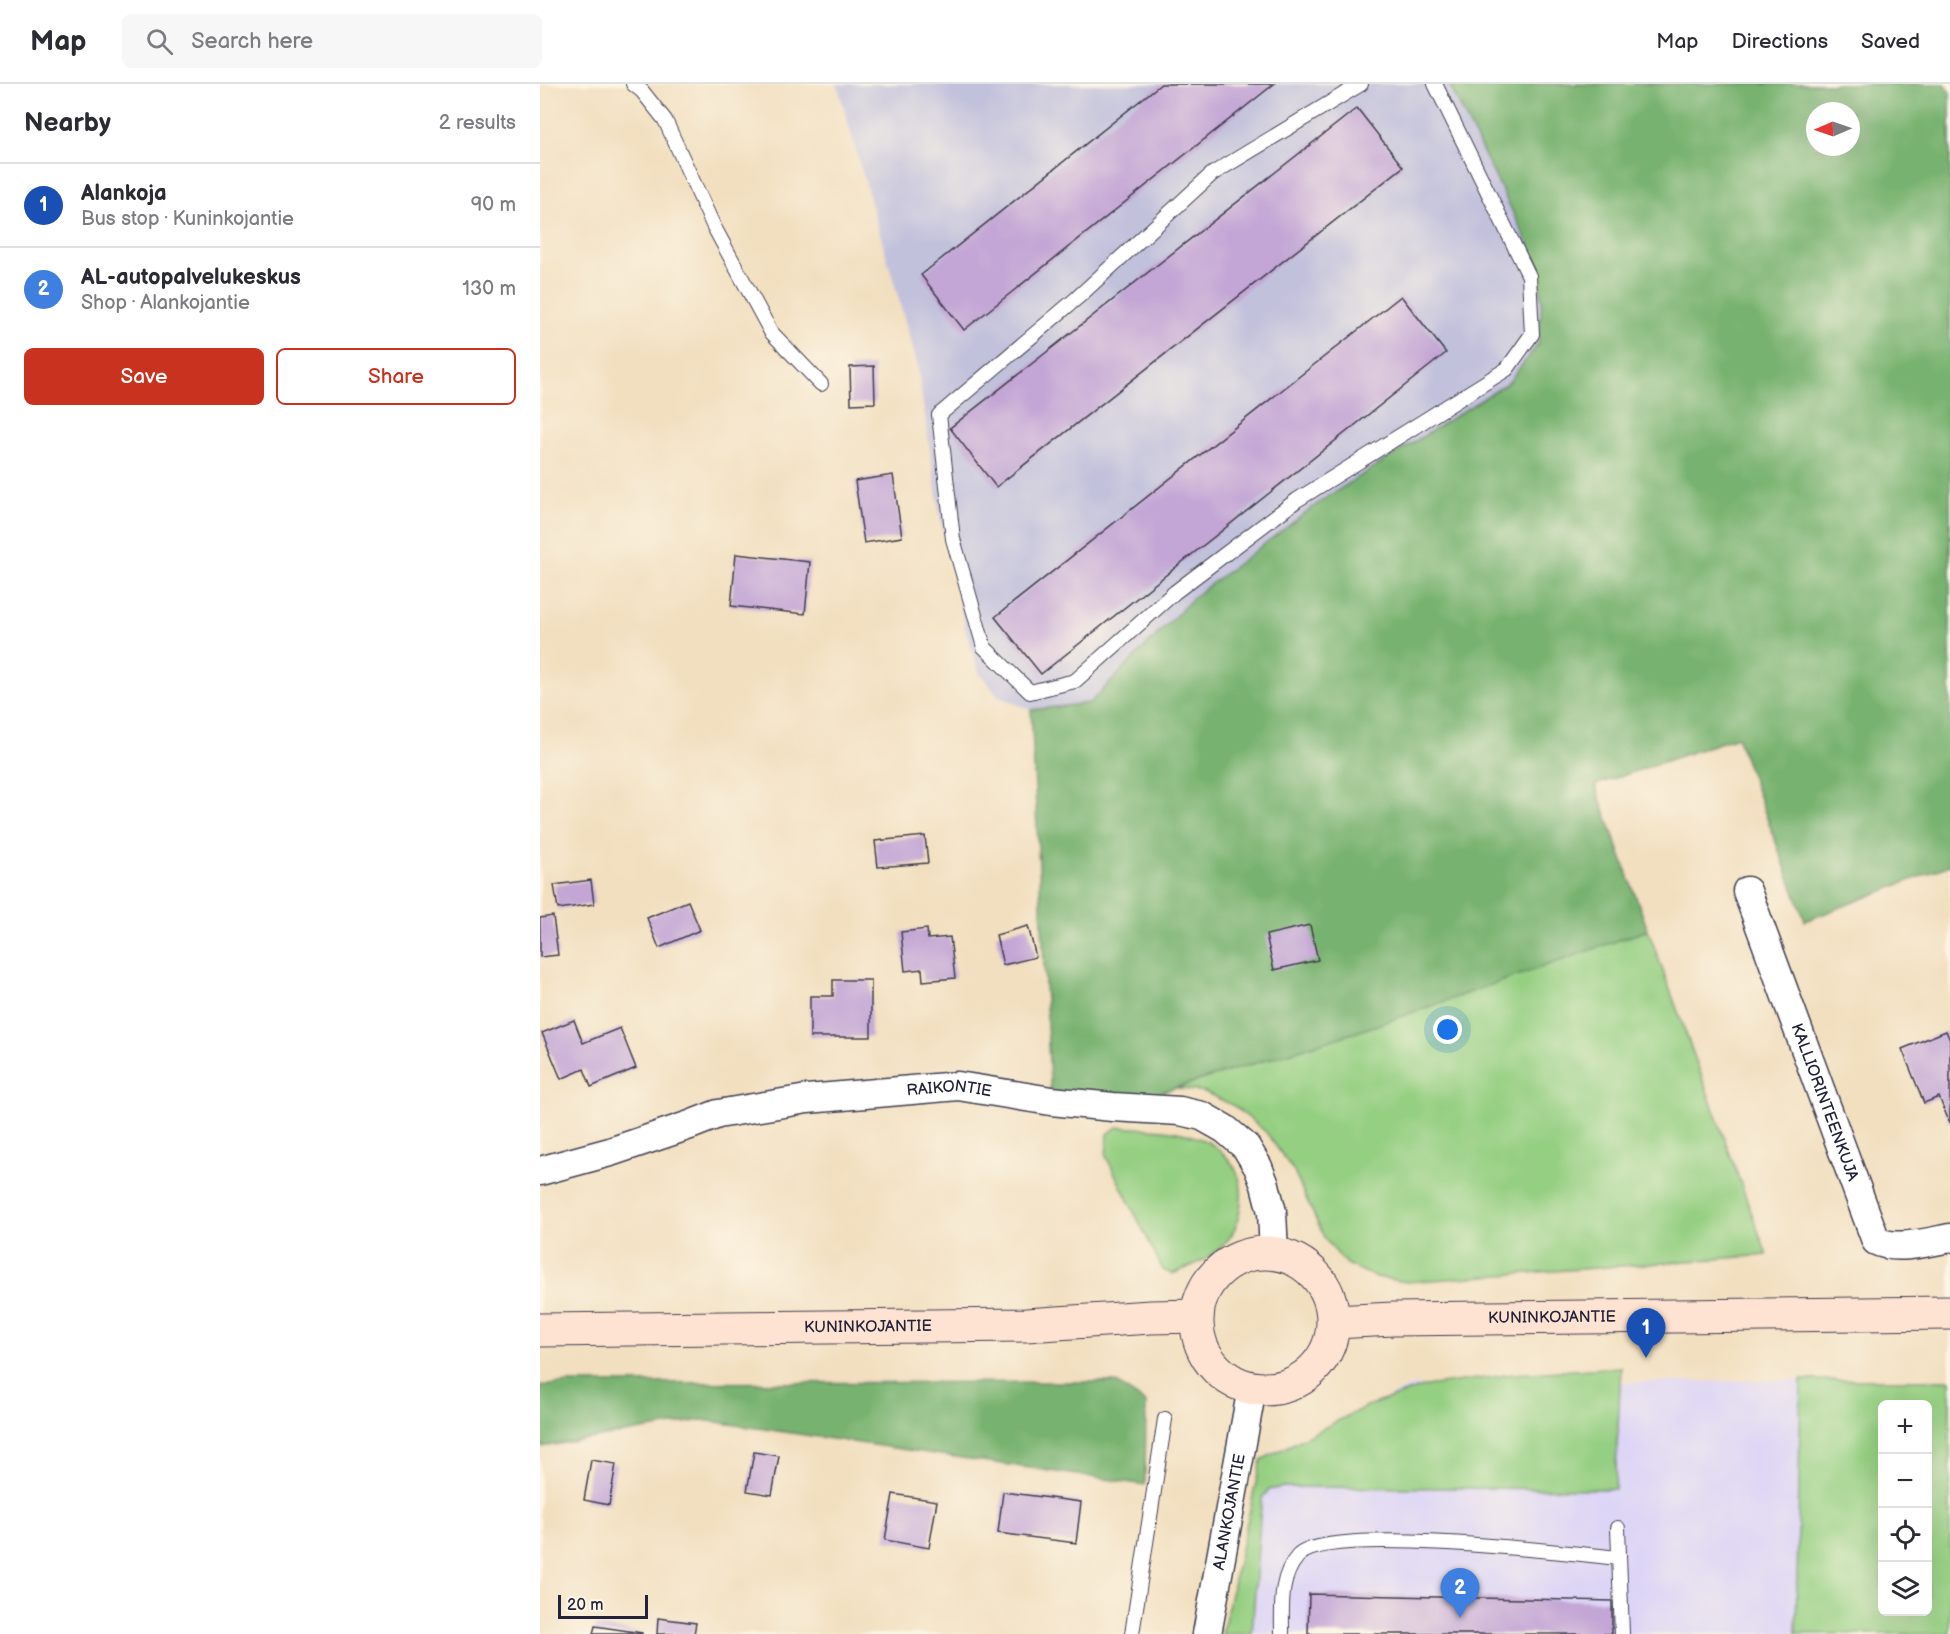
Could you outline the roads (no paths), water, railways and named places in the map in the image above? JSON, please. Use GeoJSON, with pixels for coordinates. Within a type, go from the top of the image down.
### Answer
{"type":"FeatureCollection","features":[{"type":"Feature","properties":{"kind":"main road"},"geometry":{"type":"LineString","coordinates":[[1274,1252],[1293,1258],[1310,1269],[1323,1284],[1331,1302],[1334,1322],[1329,1345],[1317,1366],[1298,1380],[1276,1388],[1252,1388],[1233,1382],[1218,1370],[1205,1354],[1198,1336],[1197,1316],[1202,1294],[1214,1275],[1231,1261],[1252,1253],[1274,1252]]}},
{"type":"Feature","properties":{"kind":"main road","name":"KUNINKOJANTIE"},"geometry":{"type":"LineString","coordinates":[[1334,1322],[1393,1319],[1950,1312]]}},
{"type":"Feature","properties":{"kind":"main road","name":"KUNINKOJANTIE"},"geometry":{"type":"LineString","coordinates":[[540,1330],[1026,1325],[1197,1316]]}},
{"type":"Feature","properties":{"kind":"street","name":"KALLIORINTEENKUJA"},"geometry":{"type":"LineString","coordinates":[[1747,891],[1876,1241],[1885,1245],[1897,1246],[1950,1238]]}},
{"type":"Feature","properties":{"kind":"street","name":"RAIKONTIE"},"geometry":{"type":"LineString","coordinates":[[540,1172],[610,1152],[718,1114],[807,1098],[957,1086],[1051,1101],[1180,1111],[1202,1116],[1225,1129],[1246,1147],[1258,1167],[1266,1185],[1272,1212],[1274,1252]]}},
{"type":"Feature","properties":{"kind":"street","name":"ALANKOJANTIE"},"geometry":{"type":"LineString","coordinates":[[1207,1634],[1252,1388]]}},
{"type":"Feature","properties":{"kind":"lane"},"geometry":{"type":"LineString","coordinates":[[633,84],[642,91],[665,120],[713,225],[771,332],[821,384]]}},
{"type":"Feature","properties":{"kind":"lane"},"geometry":{"type":"LineString","coordinates":[[1361,84],[1212,174],[1077,298],[939,415],[953,539],[984,647],[1030,692],[1076,681],[1175,592],[1297,500],[1507,369],[1532,334],[1529,276],[1435,84]]}},
{"type":"Feature","properties":{"kind":"lane"},"geometry":{"type":"LineString","coordinates":[[1132,1634],[1166,1419]]}},
{"type":"Feature","properties":{"kind":"lane"},"geometry":{"type":"LineString","coordinates":[[1618,1528],[1622,1634]]}},
{"type":"Feature","properties":{"kind":"lane"},"geometry":{"type":"LineString","coordinates":[[1282,1634],[1282,1595],[1287,1571],[1300,1554],[1337,1542],[1422,1541],[1619,1558]]}},
{"type":"Feature","properties":{"kind":"place","name":"Alankoja"},"geometry":{"type":"Point","coordinates":[1646,1358]}},
{"type":"Feature","properties":{"kind":"place","name":"AL-autopalvelukeskus"},"geometry":{"type":"Point","coordinates":[1460,1618]}}]}
